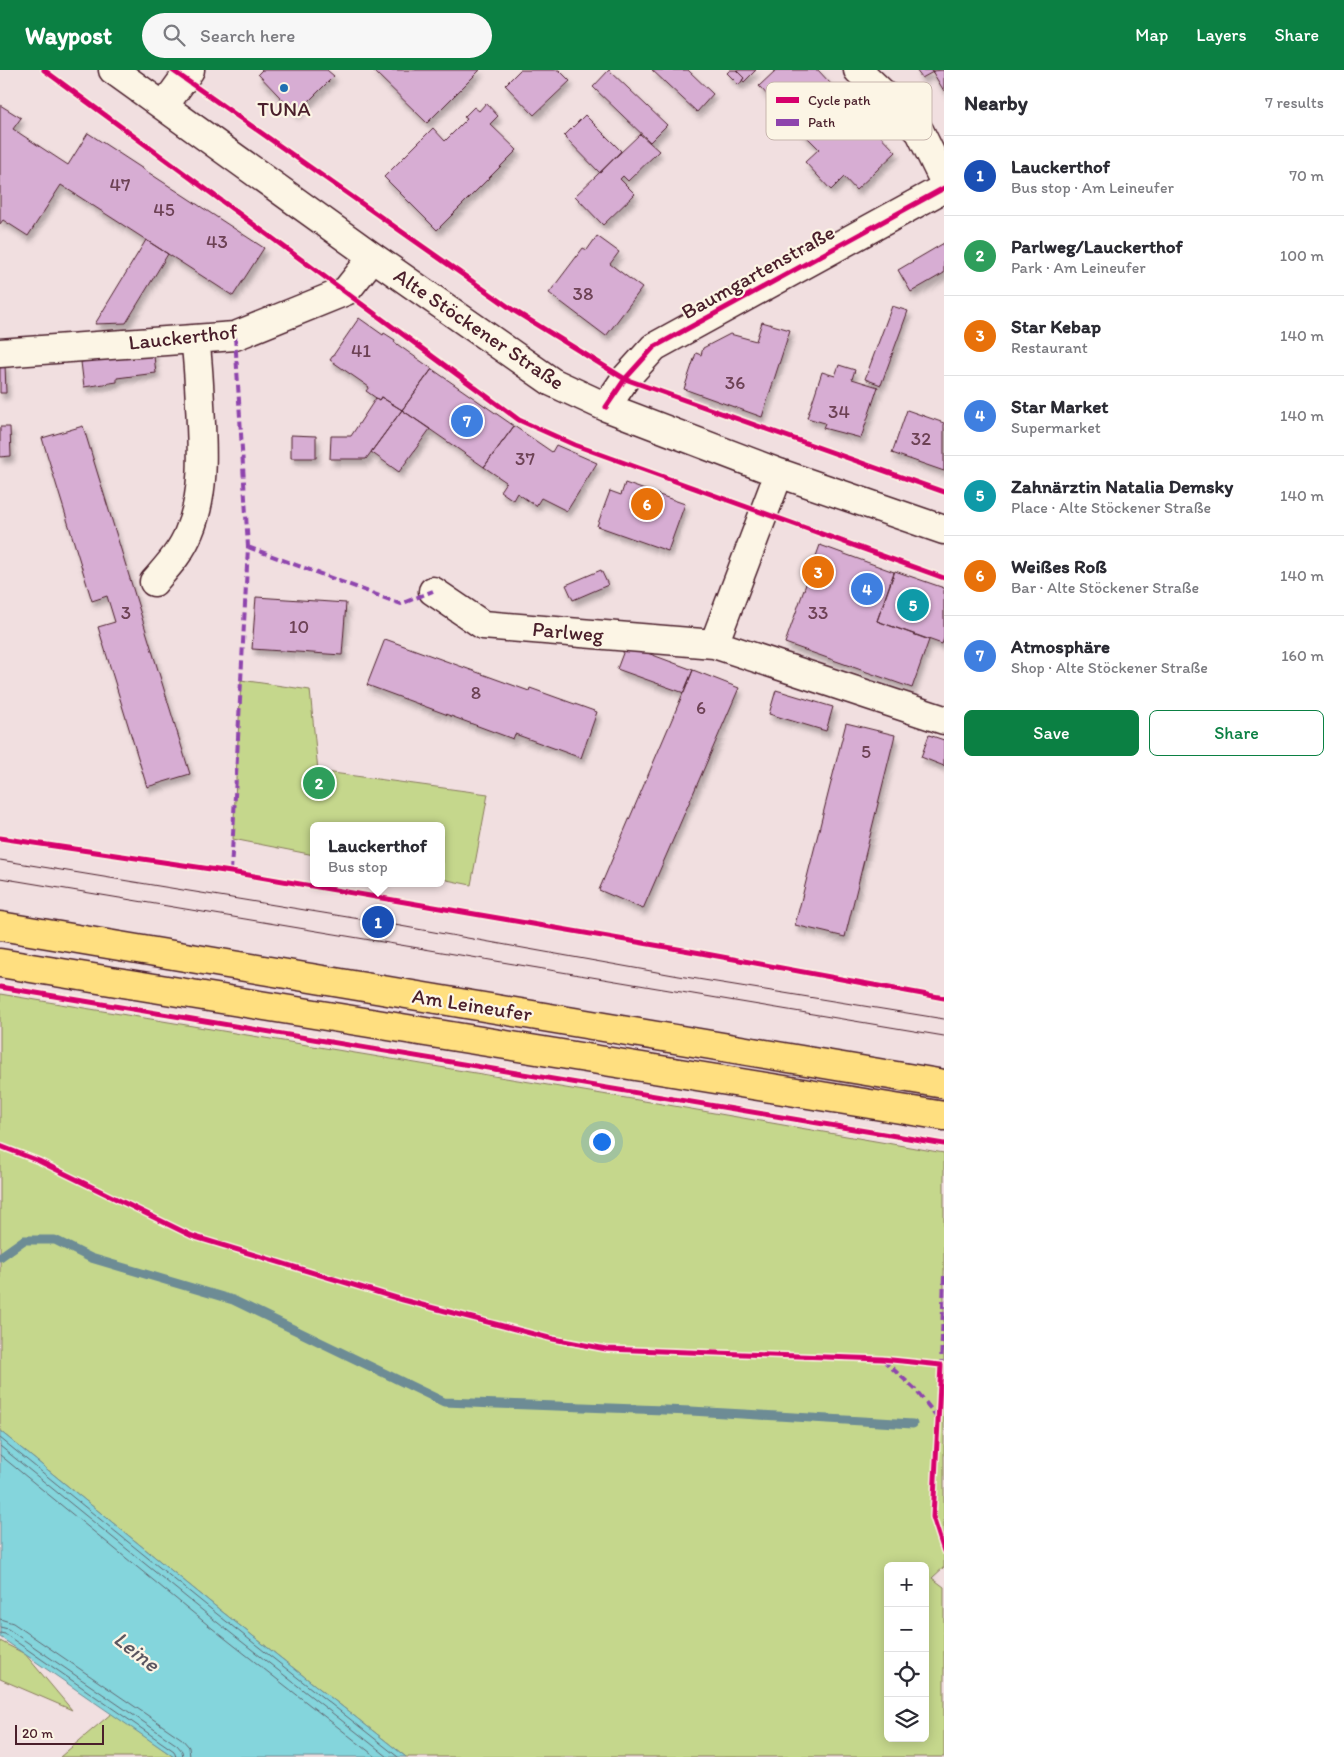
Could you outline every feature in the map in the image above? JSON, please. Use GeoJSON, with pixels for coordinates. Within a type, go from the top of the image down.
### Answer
{"type":"FeatureCollection","features":[{"type":"Feature","properties":{"kind":"main road","name":"Am Leineufer"},"geometry":{"type":"LineString","coordinates":[[0,926],[944,1084]]}},
{"type":"Feature","properties":{"kind":"main road","name":"Am Leineufer"},"geometry":{"type":"LineString","coordinates":[[0,963],[944,1116]]}},
{"type":"Feature","properties":{"kind":"street","name":"Alte Stöckener Straße"},"geometry":{"type":"LineString","coordinates":[[113,70],[373,257],[552,382],[606,407],[779,472],[944,530]]}},
{"type":"Feature","properties":{"kind":"street"},"geometry":{"type":"LineString","coordinates":[[164,106],[190,70]]}},
{"type":"Feature","properties":{"kind":"street"},"geometry":{"type":"LineString","coordinates":[[858,70],[871,82]]}},
{"type":"Feature","properties":{"kind":"street"},"geometry":{"type":"LineString","coordinates":[[924,140],[944,181]]}},
{"type":"Feature","properties":{"kind":"street","name":"Baumgartenstraße"},"geometry":{"type":"LineString","coordinates":[[606,407],[625,379],[654,347],[944,188]]}},
{"type":"Feature","properties":{"kind":"street","name":"Lauckerthof"},"geometry":{"type":"LineString","coordinates":[[0,353],[235,336],[346,291],[373,257]]}},
{"type":"Feature","properties":{"kind":"street"},"geometry":{"type":"LineString","coordinates":[[154,582],[185,541],[192,523],[198,496],[202,469],[202,445],[196,339]]}},
{"type":"Feature","properties":{"kind":"street"},"geometry":{"type":"LineString","coordinates":[[714,644],[779,472]]}},
{"type":"Feature","properties":{"kind":"street","name":"Parlweg"},"geometry":{"type":"LineString","coordinates":[[432,591],[483,626],[714,644],[944,720]]}},
{"type":"Feature","properties":{"kind":"green space"},"geometry":{"type":"Polygon","coordinates":[[[241,680],[310,690],[318,771],[488,794],[471,885],[445,880],[445,822],[310,822],[310,854],[233,839],[241,680]]]}},
{"type":"Feature","properties":{"kind":"green space"},"geometry":{"type":"Polygon","coordinates":[[[0,994],[944,1153],[944,1567],[932,1578],[944,1587],[944,1757],[406,1757],[220,1610],[0,1431],[0,994]]]}},
{"type":"Feature","properties":{"kind":"green space"},"geometry":{"type":"Polygon","coordinates":[[[0,1641],[25,1654],[72,1710],[0,1679],[0,1641]]]}},
{"type":"Feature","properties":{"kind":"green space"},"geometry":{"type":"Polygon","coordinates":[[[112,1713],[174,1757],[60,1757],[112,1713]]]}},
{"type":"Feature","properties":{"kind":"water","name":"Leine"},"geometry":{"type":"Polygon","coordinates":[[[0,1431],[220,1610],[406,1757],[174,1757],[0,1637],[0,1431]]]}},
{"type":"Feature","properties":{"kind":"building"},"geometry":{"type":"Polygon","coordinates":[[[262,70],[327,70],[334,76],[296,114],[258,74],[262,70]]]}},
{"type":"Feature","properties":{"kind":"building"},"geometry":{"type":"Polygon","coordinates":[[[373,70],[480,70],[427,123],[373,70]]]}},
{"type":"Feature","properties":{"kind":"building"},"geometry":{"type":"Polygon","coordinates":[[[520,70],[559,70],[570,81],[534,115],[505,85],[520,70]]]}},
{"type":"Feature","properties":{"kind":"building"},"geometry":{"type":"Polygon","coordinates":[[[609,70],[667,125],[650,142],[593,87],[609,70]]]}},
{"type":"Feature","properties":{"kind":"building"},"geometry":{"type":"Polygon","coordinates":[[[652,70],[688,70],[713,94],[697,112],[652,70]]]}},
{"type":"Feature","properties":{"kind":"building"},"geometry":{"type":"Polygon","coordinates":[[[730,70],[736,70],[744,78],[739,85],[727,73],[730,70]]]}},
{"type":"Feature","properties":{"kind":"building"},"geometry":{"type":"Polygon","coordinates":[[[736,70],[756,70],[744,82],[742,80],[744,78],[736,70]]]}},
{"type":"Feature","properties":{"kind":"building"},"geometry":{"type":"Polygon","coordinates":[[[776,70],[818,70],[829,82],[766,82],[766,93],[759,86],[776,70]]]}},
{"type":"Feature","properties":{"kind":"building"},"geometry":{"type":"Polygon","coordinates":[[[916,70],[933,70],[933,72],[922,78],[916,70]]]}},
{"type":"Feature","properties":{"kind":"building"},"geometry":{"type":"Polygon","coordinates":[[[944,70],[944,91],[932,71],[944,70]]]}},
{"type":"Feature","properties":{"kind":"building"},"geometry":{"type":"Polygon","coordinates":[[[486,103],[498,116],[490,124],[517,150],[437,230],[384,177],[433,128],[445,141],[467,119],[464,117],[474,107],[479,111],[486,103]]]}},
{"type":"Feature","properties":{"kind":"building"},"geometry":{"type":"Polygon","coordinates":[[[0,105],[21,118],[13,129],[68,165],[88,133],[264,248],[233,296],[61,185],[28,236],[3,220],[0,224],[0,105]]]}},
{"type":"Feature","properties":{"kind":"building"},"geometry":{"type":"Polygon","coordinates":[[[585,115],[621,151],[600,173],[564,136],[585,115]]]}},
{"type":"Feature","properties":{"kind":"building"},"geometry":{"type":"Polygon","coordinates":[[[640,134],[659,151],[628,181],[623,176],[620,179],[635,194],[603,225],[575,196],[640,134]]]}},
{"type":"Feature","properties":{"kind":"building"},"geometry":{"type":"Polygon","coordinates":[[[810,140],[884,140],[896,152],[856,190],[844,177],[831,190],[805,162],[819,149],[810,140]]]}},
{"type":"Feature","properties":{"kind":"building"},"geometry":{"type":"Polygon","coordinates":[[[597,236],[619,252],[610,264],[642,288],[606,336],[549,293],[583,248],[587,250],[597,236]]]}},
{"type":"Feature","properties":{"kind":"building"},"geometry":{"type":"Polygon","coordinates":[[[146,240],[168,254],[126,323],[95,324],[146,240]]]}},
{"type":"Feature","properties":{"kind":"building"},"geometry":{"type":"Polygon","coordinates":[[[944,243],[944,273],[911,292],[898,270],[944,243]]]}},
{"type":"Feature","properties":{"kind":"building"},"geometry":{"type":"Polygon","coordinates":[[[892,306],[908,311],[881,385],[865,379],[892,306]]]}},
{"type":"Feature","properties":{"kind":"building"},"geometry":{"type":"Polygon","coordinates":[[[359,318],[383,335],[384,333],[395,340],[394,342],[432,369],[402,410],[381,397],[379,400],[366,391],[369,387],[330,360],[359,318]]]}},
{"type":"Feature","properties":{"kind":"building"},"geometry":{"type":"Polygon","coordinates":[[[762,322],[790,330],[762,417],[684,389],[696,353],[701,355],[703,348],[730,334],[756,341],[762,322]]]}},
{"type":"Feature","properties":{"kind":"building"},"geometry":{"type":"Polygon","coordinates":[[[153,348],[156,373],[117,378],[117,382],[84,387],[81,362],[117,357],[153,348]]]}},
{"type":"Feature","properties":{"kind":"building"},"geometry":{"type":"Polygon","coordinates":[[[0,364],[5,364],[6,393],[0,393],[0,364]]]}},
{"type":"Feature","properties":{"kind":"building"},"geometry":{"type":"Polygon","coordinates":[[[839,365],[855,370],[852,379],[878,387],[861,438],[823,428],[825,423],[807,418],[822,372],[835,376],[839,365]]]}},
{"type":"Feature","properties":{"kind":"building"},"geometry":{"type":"Polygon","coordinates":[[[432,369],[514,426],[484,467],[402,410],[432,369]]]}},
{"type":"Feature","properties":{"kind":"building"},"geometry":{"type":"Polygon","coordinates":[[[381,397],[402,410],[366,459],[330,459],[331,436],[351,436],[376,398],[379,400],[381,397]]]}},
{"type":"Feature","properties":{"kind":"building"},"geometry":{"type":"Polygon","coordinates":[[[402,410],[430,429],[399,472],[371,452],[402,410]]]}},
{"type":"Feature","properties":{"kind":"building"},"geometry":{"type":"Polygon","coordinates":[[[907,410],[944,423],[944,471],[892,453],[907,410]]]}},
{"type":"Feature","properties":{"kind":"building"},"geometry":{"type":"Polygon","coordinates":[[[83,426],[190,774],[147,787],[98,627],[115,622],[107,596],[92,601],[42,438],[83,426]]]}},
{"type":"Feature","properties":{"kind":"building"},"geometry":{"type":"Polygon","coordinates":[[[514,426],[552,452],[556,445],[597,463],[567,511],[541,498],[536,506],[517,493],[513,500],[500,491],[506,482],[484,467],[514,426]]]}},
{"type":"Feature","properties":{"kind":"building"},"geometry":{"type":"Polygon","coordinates":[[[0,427],[10,427],[11,456],[0,457],[0,427]]]}},
{"type":"Feature","properties":{"kind":"building"},"geometry":{"type":"Polygon","coordinates":[[[291,435],[316,436],[316,458],[291,458],[291,435]]]}},
{"type":"Feature","properties":{"kind":"building"},"geometry":{"type":"Polygon","coordinates":[[[625,483],[685,504],[668,551],[597,526],[610,491],[621,495],[625,483]]]}},
{"type":"Feature","properties":{"kind":"building"},"geometry":{"type":"Polygon","coordinates":[[[820,545],[894,572],[877,621],[929,640],[912,688],[785,643],[820,545]]]}},
{"type":"Feature","properties":{"kind":"building"},"geometry":{"type":"Polygon","coordinates":[[[601,570],[608,585],[573,600],[566,585],[601,570]]]}},
{"type":"Feature","properties":{"kind":"building"},"geometry":{"type":"Polygon","coordinates":[[[895,571],[944,588],[944,638],[942,644],[877,621],[895,571]]]}},
{"type":"Feature","properties":{"kind":"building"},"geometry":{"type":"Polygon","coordinates":[[[256,597],[346,603],[342,655],[252,649],[256,597]]]}},
{"type":"Feature","properties":{"kind":"building"},"geometry":{"type":"Polygon","coordinates":[[[385,639],[529,691],[530,688],[597,712],[581,758],[515,734],[513,739],[367,685],[385,639]]]}},
{"type":"Feature","properties":{"kind":"building"},"geometry":{"type":"Polygon","coordinates":[[[626,645],[693,670],[684,693],[617,669],[626,645]]]}},
{"type":"Feature","properties":{"kind":"building"},"geometry":{"type":"Polygon","coordinates":[[[693,670],[739,688],[643,909],[599,890],[693,670]]]}},
{"type":"Feature","properties":{"kind":"building"},"geometry":{"type":"Polygon","coordinates":[[[776,690],[833,707],[826,731],[769,714],[776,690]]]}},
{"type":"Feature","properties":{"kind":"building"},"geometry":{"type":"Polygon","coordinates":[[[846,723],[895,735],[845,937],[795,925],[846,723]]]}},
{"type":"Feature","properties":{"kind":"building"},"geometry":{"type":"Polygon","coordinates":[[[929,735],[944,740],[944,766],[921,757],[929,735]]]}},
{"type":"Feature","properties":{"kind":"waterway"},"geometry":{"type":"LineString","coordinates":[[0,1257],[24,1240],[55,1240],[91,1258],[233,1300],[444,1402],[691,1411],[913,1424]]}},
{"type":"Feature","properties":{"kind":"tram line"},"geometry":{"type":"LineString","coordinates":[[0,860],[378,922],[679,976],[944,1019]]}},
{"type":"Feature","properties":{"kind":"tram line"},"geometry":{"type":"LineString","coordinates":[[0,878],[944,1036]]}},
{"type":"Feature","properties":{"kind":"marked path"},"geometry":{"type":"LineString","coordinates":[[231,872],[248,547],[235,336]]}},
{"type":"Feature","properties":{"kind":"marked path"},"geometry":{"type":"LineString","coordinates":[[248,547],[401,604],[433,591]]}},
{"type":"Feature","properties":{"kind":"marked path"},"geometry":{"type":"LineString","coordinates":[[941,1368],[944,1276]]}},
{"type":"Feature","properties":{"kind":"marked path"},"geometry":{"type":"LineString","coordinates":[[883,1360],[915,1389],[938,1418]]}},
{"type":"Feature","properties":{"kind":"cycle path"},"geometry":{"type":"LineString","coordinates":[[44,70],[519,420],[575,445],[944,578]]}},
{"type":"Feature","properties":{"kind":"cycle path"},"geometry":{"type":"LineString","coordinates":[[172,70],[513,310],[625,379],[944,492]]}},
{"type":"Feature","properties":{"kind":"cycle path"},"geometry":{"type":"LineString","coordinates":[[606,407],[625,379],[654,347],[944,188]]}},
{"type":"Feature","properties":{"kind":"cycle path"},"geometry":{"type":"LineString","coordinates":[[0,838],[310,886]]}},
{"type":"Feature","properties":{"kind":"cycle path"},"geometry":{"type":"LineString","coordinates":[[318,887],[701,953],[944,998]]}},
{"type":"Feature","properties":{"kind":"cycle path"},"geometry":{"type":"LineString","coordinates":[[0,987],[944,1144]]}},
{"type":"Feature","properties":{"kind":"cycle path"},"geometry":{"type":"LineString","coordinates":[[0,1146],[39,1161],[192,1236],[403,1300],[553,1339],[606,1349],[882,1359],[941,1365],[933,1517],[944,1551]]}},
{"type":"Feature","properties":{"kind":"place","name":"TUNA"},"geometry":{"type":"Point","coordinates":[284,88]}},
{"type":"Feature","properties":{"kind":"place","name":"Atmosphäre"},"geometry":{"type":"Point","coordinates":[467,421]}},
{"type":"Feature","properties":{"kind":"place","name":"Weißes Roß"},"geometry":{"type":"Point","coordinates":[647,504]}},
{"type":"Feature","properties":{"kind":"place","name":"Star Kebap"},"geometry":{"type":"Point","coordinates":[818,572]}},
{"type":"Feature","properties":{"kind":"place","name":"Star Market"},"geometry":{"type":"Point","coordinates":[867,589]}},
{"type":"Feature","properties":{"kind":"place","name":"Zahnärztin Natalia Demsky"},"geometry":{"type":"Point","coordinates":[913,605]}},
{"type":"Feature","properties":{"kind":"place","name":"Parlweg/Lauckerthof"},"geometry":{"type":"Point","coordinates":[319,783]}},
{"type":"Feature","properties":{"kind":"place","name":"Lauckerthof"},"geometry":{"type":"Point","coordinates":[378,922]}}]}
